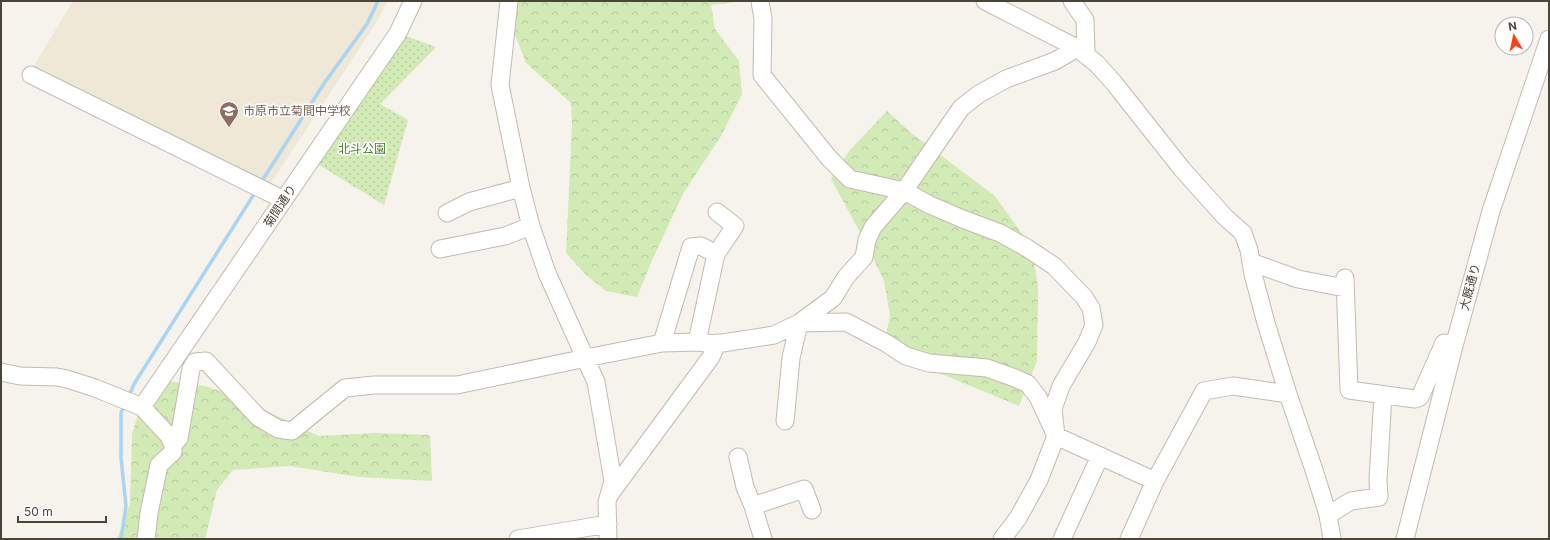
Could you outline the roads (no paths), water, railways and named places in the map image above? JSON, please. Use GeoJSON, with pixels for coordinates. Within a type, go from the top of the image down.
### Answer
{"type":"FeatureCollection","features":[{"type":"Feature","properties":{"kind":"street","name":"菊間通り"},"geometry":{"type":"LineString","coordinates":[[142,407],[398,33],[413,1]]}},
{"type":"Feature","properties":{"kind":"street"},"geometry":{"type":"LineString","coordinates":[[509,1],[500,85],[521,188],[531,226],[547,273],[596,382],[613,481],[607,502],[608,532],[518,539]]}},
{"type":"Feature","properties":{"kind":"street"},"geometry":{"type":"LineString","coordinates":[[760,1],[763,19],[762,75],[829,158],[850,179],[904,191],[930,205],[1000,233],[1027,248],[1054,266],[1084,296],[1091,308],[1094,325],[1087,342],[1061,386],[1053,409],[1056,436],[1038,480],[1018,518],[1002,539]]}},
{"type":"Feature","properties":{"kind":"street"},"geometry":{"type":"LineString","coordinates":[[986,1],[1081,52],[1097,64],[1114,83],[1182,169],[1225,217],[1243,233],[1249,250],[1250,262],[1266,323],[1328,515],[1332,539]]}},
{"type":"Feature","properties":{"kind":"street"},"geometry":{"type":"LineString","coordinates":[[1072,1],[1085,20],[1081,52]]}},
{"type":"Feature","properties":{"kind":"street","name":"大厩通り"},"geometry":{"type":"LineString","coordinates":[[1405,539],[1454,346],[1491,211],[1549,39]]}},
{"type":"Feature","properties":{"kind":"street"},"geometry":{"type":"LineString","coordinates":[[173,445],[179,438],[191,369],[195,362],[206,360],[258,417],[278,429],[292,431],[345,388],[374,385],[457,385],[662,343],[718,343],[774,335],[799,323],[833,298],[846,277],[864,257],[873,227],[904,191],[961,108],[979,94],[1006,79],[1081,52]]}},
{"type":"Feature","properties":{"kind":"street"},"geometry":{"type":"LineString","coordinates":[[31,75],[284,200]]}},
{"type":"Feature","properties":{"kind":"street"},"geometry":{"type":"LineString","coordinates":[[447,213],[469,202],[521,188]]}},
{"type":"Feature","properties":{"kind":"street"},"geometry":{"type":"LineString","coordinates":[[697,342],[716,254],[735,226],[717,212]]}},
{"type":"Feature","properties":{"kind":"street"},"geometry":{"type":"LineString","coordinates":[[440,249],[505,236],[531,226]]}},
{"type":"Feature","properties":{"kind":"street"},"geometry":{"type":"LineString","coordinates":[[662,343],[691,246],[701,246],[716,254]]}},
{"type":"Feature","properties":{"kind":"street"},"geometry":{"type":"LineString","coordinates":[[1250,262],[1298,279],[1345,283],[1349,390],[1415,399],[1420,398],[1444,344],[1454,346]]}},
{"type":"Feature","properties":{"kind":"street"},"geometry":{"type":"LineString","coordinates":[[799,323],[846,322],[886,343],[906,356],[928,363],[987,368],[1016,378],[1028,384],[1038,397],[1056,436],[1155,481]]}},
{"type":"Feature","properties":{"kind":"street"},"geometry":{"type":"LineString","coordinates":[[785,421],[791,358],[799,323]]}},
{"type":"Feature","properties":{"kind":"street"},"geometry":{"type":"LineString","coordinates":[[609,495],[711,357],[718,343]]}},
{"type":"Feature","properties":{"kind":"street"},"geometry":{"type":"LineString","coordinates":[[1,372],[20,376],[57,377],[95,388],[142,407],[169,436],[173,445],[173,452],[159,465],[148,513],[146,539]]}},
{"type":"Feature","properties":{"kind":"street"},"geometry":{"type":"LineString","coordinates":[[1129,539],[1155,481],[1204,390],[1233,386],[1288,394]]}},
{"type":"Feature","properties":{"kind":"street"},"geometry":{"type":"LineString","coordinates":[[1328,515],[1351,501],[1379,497],[1378,480],[1383,395]]}},
{"type":"Feature","properties":{"kind":"street"},"geometry":{"type":"LineString","coordinates":[[1062,539],[1100,456]]}},
{"type":"Feature","properties":{"kind":"street"},"geometry":{"type":"LineString","coordinates":[[738,457],[744,487],[753,506],[763,539]]}},
{"type":"Feature","properties":{"kind":"street"},"geometry":{"type":"LineString","coordinates":[[753,506],[804,489],[812,510]]}},
{"type":"Feature","properties":{"kind":"waterway"},"geometry":{"type":"LineString","coordinates":[[260,184],[325,82],[367,24],[378,1]]}},
{"type":"Feature","properties":{"kind":"waterway"},"geometry":{"type":"LineString","coordinates":[[129,396],[134,384],[256,191]]}},
{"type":"Feature","properties":{"kind":"waterway"},"geometry":{"type":"LineString","coordinates":[[121,539],[126,506],[121,458],[121,413],[124,406]]}},
{"type":"Feature","properties":{"kind":"place","name":"市原市立菊間中学校"},"geometry":{"type":"Point","coordinates":[229,128]}},
{"type":"Feature","properties":{"kind":"park label","name":"北斗公園"},"geometry":{"type":"Point","coordinates":[362,149]}}]}
